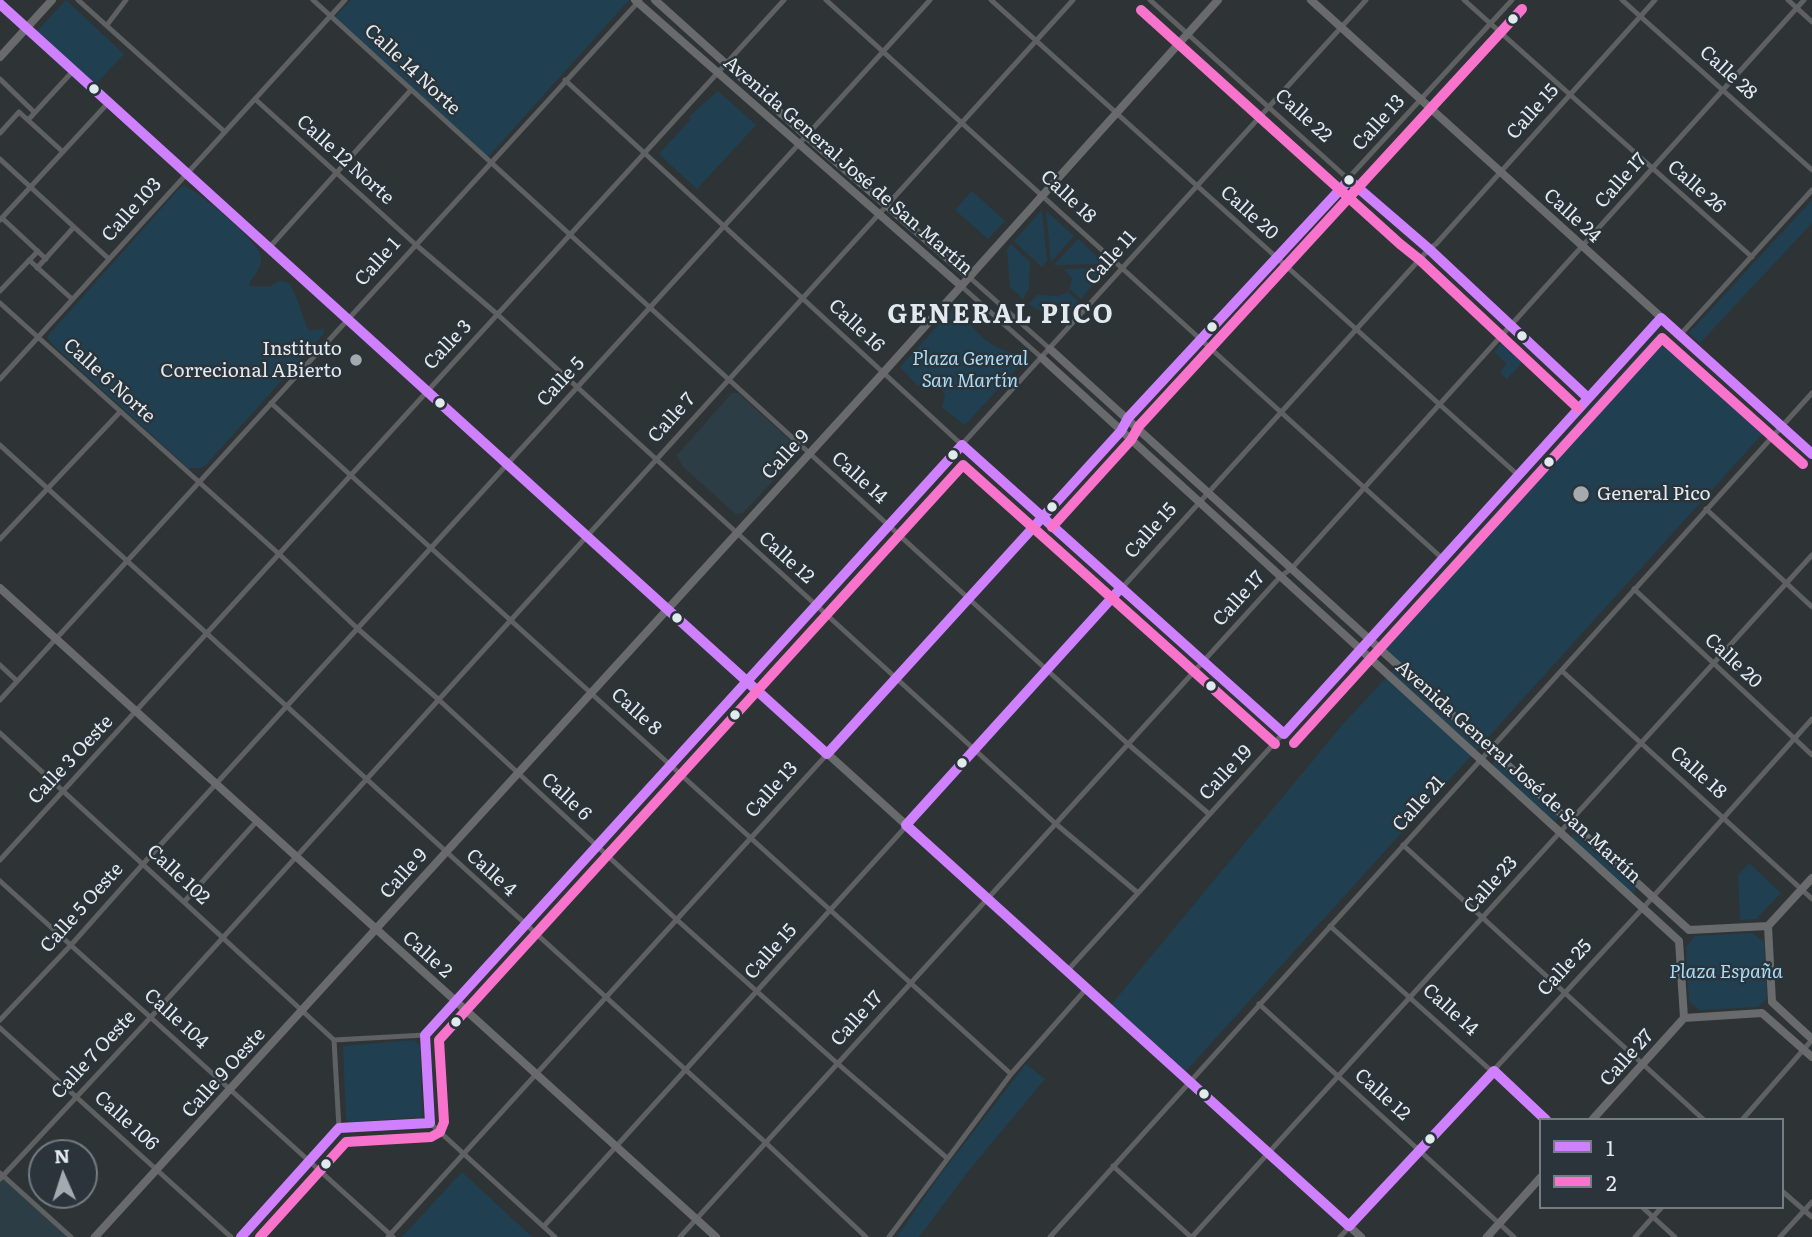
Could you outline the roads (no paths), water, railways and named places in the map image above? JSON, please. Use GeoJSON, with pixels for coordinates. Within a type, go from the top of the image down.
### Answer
{"type":"FeatureCollection","features":[{"type":"Feature","properties":{"kind":"main road"},"geometry":{"type":"LineString","coordinates":[[0,57],[52,0]]}},
{"type":"Feature","properties":{"kind":"main road","name":"Avenida General José de San Martín"},"geometry":{"type":"LineString","coordinates":[[655,0],[968,276]]}},
{"type":"Feature","properties":{"kind":"main road","name":"Calle 9"},"geometry":{"type":"LineString","coordinates":[[375,929],[883,373],[1218,0]]}},
{"type":"Feature","properties":{"kind":"main road","name":"Calle 24"},"geometry":{"type":"LineString","coordinates":[[1311,0],[1812,454]]}},
{"type":"Feature","properties":{"kind":"main road","name":"Avenida General José de San Martín"},"geometry":{"type":"LineString","coordinates":[[637,1],[960,285]]}},
{"type":"Feature","properties":{"kind":"main road"},"geometry":{"type":"LineString","coordinates":[[0,4],[1361,1237]]}},
{"type":"Feature","properties":{"kind":"main road","name":"Avenida General José de San Martín"},"geometry":{"type":"LineString","coordinates":[[1050,349],[1689,930]]}},
{"type":"Feature","properties":{"kind":"main road","name":"Avenida General José de San Martín"},"geometry":{"type":"LineString","coordinates":[[1042,358],[1679,942]]}},
{"type":"Feature","properties":{"kind":"main road","name":"Calle 2"},"geometry":{"type":"LineString","coordinates":[[0,588],[716,1237]]}},
{"type":"Feature","properties":{"kind":"main road"},"geometry":{"type":"LineString","coordinates":[[1772,1002],[1762,1013],[1684,1018],[1679,942],[1689,930],[1768,926],[1812,878]]}},
{"type":"Feature","properties":{"kind":"main road"},"geometry":{"type":"LineString","coordinates":[[1768,926],[1772,1002],[1812,1039]]}},
{"type":"Feature","properties":{"kind":"main road","name":"Calle 9 Oeste"},"geometry":{"type":"LineString","coordinates":[[95,1237],[375,929]]}},
{"type":"Feature","properties":{"kind":"main road"},"geometry":{"type":"LineString","coordinates":[[1762,1013],[1812,1058]]}},
{"type":"Feature","properties":{"kind":"main road","name":"Calle 27"},"geometry":{"type":"LineString","coordinates":[[1594,1118],[1684,1018]]}},
{"type":"Feature","properties":{"kind":"main road"},"geometry":{"type":"LineString","coordinates":[[1487,1237],[1539,1179]]}},
{"type":"Feature","properties":{"kind":"street"},"geometry":{"type":"LineString","coordinates":[[78,0],[225,132]]}},
{"type":"Feature","properties":{"kind":"street"},"geometry":{"type":"LineString","coordinates":[[107,25],[126,0]]}},
{"type":"Feature","properties":{"kind":"street","name":"Calle 14 Norte"},"geometry":{"type":"LineString","coordinates":[[313,0],[489,163]]}},
{"type":"Feature","properties":{"kind":"street","name":"Calle 103"},"geometry":{"type":"LineString","coordinates":[[0,379],[345,0]]}},
{"type":"Feature","properties":{"kind":"street","name":"Calle 3"},"geometry":{"type":"LineString","coordinates":[[136,712],[784,0]]}},
{"type":"Feature","properties":{"kind":"street","name":"Calle 18"},"geometry":{"type":"LineString","coordinates":[[826,0],[1443,559]]}},
{"type":"Feature","properties":{"kind":"street","name":"Calle 5"},"geometry":{"type":"LineString","coordinates":[[216,785],[930,0]]}},
{"type":"Feature","properties":{"kind":"street","name":"Calle 20"},"geometry":{"type":"LineString","coordinates":[[990,0],[1519,476]]}},
{"type":"Feature","properties":{"kind":"street","name":"Calle 7"},"geometry":{"type":"LineString","coordinates":[[295,857],[1073,0]]}},
{"type":"Feature","properties":{"kind":"street","name":"Calle 22"},"geometry":{"type":"LineString","coordinates":[[1150,0],[1409,234],[1429,249],[1588,398]]}},
{"type":"Feature","properties":{"kind":"street","name":"Calle 11"},"geometry":{"type":"LineString","coordinates":[[425,1035],[1366,0]]}},
{"type":"Feature","properties":{"kind":"street","name":"Calle 26"},"geometry":{"type":"LineString","coordinates":[[1464,0],[1752,257]]}},
{"type":"Feature","properties":{"kind":"street","name":"Calle 13"},"geometry":{"type":"LineString","coordinates":[[390,1236],[1121,431],[1128,418],[1512,0]]}},
{"type":"Feature","properties":{"kind":"street","name":"Calle 28"},"geometry":{"type":"LineString","coordinates":[[1622,0],[1812,170]]}},
{"type":"Feature","properties":{"kind":"street","name":"Calle 15"},"geometry":{"type":"LineString","coordinates":[[544,1226],[1655,0]]}},
{"type":"Feature","properties":{"kind":"street"},"geometry":{"type":"LineString","coordinates":[[1788,0],[1812,22]]}},
{"type":"Feature","properties":{"kind":"street","name":"Calle 17"},"geometry":{"type":"LineString","coordinates":[[680,1237],[1280,577],[1292,568],[1804,0]]}},
{"type":"Feature","properties":{"kind":"street","name":"Calle 1"},"geometry":{"type":"LineString","coordinates":[[0,700],[637,1]]}},
{"type":"Feature","properties":{"kind":"street"},"geometry":{"type":"LineString","coordinates":[[28,120],[73,71]]}},
{"type":"Feature","properties":{"kind":"street"},"geometry":{"type":"LineString","coordinates":[[0,79],[34,112]]}},
{"type":"Feature","properties":{"kind":"street","name":"Calle 16"},"geometry":{"type":"LineString","coordinates":[[565,80],[1120,589],[1284,734]]}},
{"type":"Feature","properties":{"kind":"street"},"geometry":{"type":"LineString","coordinates":[[268,249],[410,91]]}},
{"type":"Feature","properties":{"kind":"street","name":"Calle 12 Norte"},"geometry":{"type":"LineString","coordinates":[[254,99],[415,244]]}},
{"type":"Feature","properties":{"kind":"street"},"geometry":{"type":"LineString","coordinates":[[46,259],[1,219],[108,103]]}},
{"type":"Feature","properties":{"kind":"street"},"geometry":{"type":"LineString","coordinates":[[0,133],[19,112],[62,152]]}},
{"type":"Feature","properties":{"kind":"street"},"geometry":{"type":"LineString","coordinates":[[0,159],[109,259]]}},
{"type":"Feature","properties":{"kind":"street","name":"Calle 14"},"geometry":{"type":"LineString","coordinates":[[489,163],[1128,744],[1209,814]]}},
{"type":"Feature","properties":{"kind":"street"},"geometry":{"type":"LineString","coordinates":[[1680,335],[1812,190]]}},
{"type":"Feature","properties":{"kind":"street"},"geometry":{"type":"LineString","coordinates":[[37,268],[74,227]]}},
{"type":"Feature","properties":{"kind":"street","name":"Calle 12"},"geometry":{"type":"LineString","coordinates":[[415,244],[497,314],[1056,824],[1138,893]]}},
{"type":"Feature","properties":{"kind":"street"},"geometry":{"type":"LineString","coordinates":[[0,291],[38,251]]}},
{"type":"Feature","properties":{"kind":"street"},"geometry":{"type":"LineString","coordinates":[[29,260],[72,299]]}},
{"type":"Feature","properties":{"kind":"street","name":"Avenida General José de San Martín"},"geometry":{"type":"LineString","coordinates":[[968,276],[1050,349]]}},
{"type":"Feature","properties":{"kind":"street","name":"Avenida General José de San Martín"},"geometry":{"type":"LineString","coordinates":[[960,285],[1042,358]]}},
{"type":"Feature","properties":{"kind":"street","name":"Calle 6 Norte"},"geometry":{"type":"LineString","coordinates":[[0,303],[198,483]]}},
{"type":"Feature","properties":{"kind":"street","name":"Calle 19"},"geometry":{"type":"LineString","coordinates":[[1068,970],[1371,640],[1661,318]]}},
{"type":"Feature","properties":{"kind":"street","name":"Calle 21"},"geometry":{"type":"LineString","coordinates":[[1049,1237],[1812,393]]}},
{"type":"Feature","properties":{"kind":"street","name":"Calle 8"},"geometry":{"type":"LineString","coordinates":[[271,403],[1011,1074]]}},
{"type":"Feature","properties":{"kind":"street"},"geometry":{"type":"LineString","coordinates":[[0,539],[120,412]]}},
{"type":"Feature","properties":{"kind":"street","name":"Calle 4"},"geometry":{"type":"LineString","coordinates":[[0,445],[866,1237]]}},
{"type":"Feature","properties":{"kind":"street","name":"Calle 6"},"geometry":{"type":"LineString","coordinates":[[198,483],[438,699],[597,847],[838,1064],[947,1158]]}},
{"type":"Feature","properties":{"kind":"street"},"geometry":{"type":"LineString","coordinates":[[1706,509],[1812,607]]}},
{"type":"Feature","properties":{"kind":"street","name":"Calle 23"},"geometry":{"type":"LineString","coordinates":[[1192,1237],[1812,555]]}},
{"type":"Feature","properties":{"kind":"street","name":"Calle 20"},"geometry":{"type":"LineString","coordinates":[[1634,590],[1812,755]]}},
{"type":"Feature","properties":{"kind":"street"},"geometry":{"type":"LineString","coordinates":[[0,665],[18,681]]}},
{"type":"Feature","properties":{"kind":"street","name":"Calle 18"},"geometry":{"type":"LineString","coordinates":[[1562,671],[1812,899]]}},
{"type":"Feature","properties":{"kind":"street","name":"Calle 3 Oeste"},"geometry":{"type":"LineString","coordinates":[[0,860],[136,712]]}},
{"type":"Feature","properties":{"kind":"street","name":"Calle 25"},"geometry":{"type":"LineString","coordinates":[[1340,1237],[1643,908],[1812,719]]}},
{"type":"Feature","properties":{"kind":"street","name":"Calle 102"},"geometry":{"type":"LineString","coordinates":[[0,733],[334,1040]]}},
{"type":"Feature","properties":{"kind":"street","name":"Calle 5 Oeste"},"geometry":{"type":"LineString","coordinates":[[0,1020],[216,785]]}},
{"type":"Feature","properties":{"kind":"street"},"geometry":{"type":"LineString","coordinates":[[184,902],[256,822]]}},
{"type":"Feature","properties":{"kind":"street"},"geometry":{"type":"LineString","coordinates":[[1403,845],[1702,1118]]}},
{"type":"Feature","properties":{"kind":"street","name":"Calle 7 Oeste"},"geometry":{"type":"LineString","coordinates":[[1,1176],[151,1017],[295,857]]}},
{"type":"Feature","properties":{"kind":"street","name":"Calle 104"},"geometry":{"type":"LineString","coordinates":[[0,881],[390,1236]]}},
{"type":"Feature","properties":{"kind":"street","name":"Calle 14"},"geometry":{"type":"LineString","coordinates":[[1330,926],[1544,1118]]}},
{"type":"Feature","properties":{"kind":"street"},"geometry":{"type":"LineString","coordinates":[[889,1237],[1011,1074],[1087,988]]}},
{"type":"Feature","properties":{"kind":"street","name":"Calle 12"},"geometry":{"type":"LineString","coordinates":[[1259,1004],[1514,1237]]}},
{"type":"Feature","properties":{"kind":"street","name":"Calle 106"},"geometry":{"type":"LineString","coordinates":[[0,1028],[231,1237]]}},
{"type":"Feature","properties":{"kind":"street"},"geometry":{"type":"LineString","coordinates":[[241,1237],[339,1128],[334,1040],[425,1035],[430,1123]]}},
{"type":"Feature","properties":{"kind":"street"},"geometry":{"type":"LineString","coordinates":[[1744,1118],[1812,1039]]}},
{"type":"Feature","properties":{"kind":"street"},"geometry":{"type":"LineString","coordinates":[[339,1128],[430,1123],[555,1237]]}},
{"type":"Feature","properties":{"kind":"street"},"geometry":{"type":"LineString","coordinates":[[1113,1166],[1192,1237]]}},
{"type":"Feature","properties":{"kind":"street"},"geometry":{"type":"LineString","coordinates":[[1,1176],[71,1237]]}},
{"type":"Feature","properties":{"kind":"street"},"geometry":{"type":"LineString","coordinates":[[1784,1193],[1812,1217]]}},
{"type":"Feature","properties":{"kind":"street"},"geometry":{"type":"LineString","coordinates":[[1780,1237],[1812,1202]]}},
{"type":"Feature","properties":{"kind":"street"},"geometry":{"type":"LineString","coordinates":[[1644,1209],[1675,1237]]}},
{"type":"Feature","properties":{"kind":"street"},"geometry":{"type":"LineString","coordinates":[[1634,1237],[1660,1209]]}},
{"type":"Feature","properties":{"kind":"place","name":"Instituto Correcional ABierto"},"geometry":{"type":"Point","coordinates":[356,360]}},
{"type":"Feature","properties":{"kind":"place","name":"General Pico"},"geometry":{"type":"Point","coordinates":[1581,494]}},
{"type":"Feature","properties":{"kind":"district","name":"GENERAL PICO"},"geometry":{"type":"Point","coordinates":[1001,315]}},
{"type":"Feature","properties":{"kind":"park label","name":"Plaza General San Martín"},"geometry":{"type":"Point","coordinates":[970,370]}},
{"type":"Feature","properties":{"kind":"park label","name":"Plaza España"},"geometry":{"type":"Point","coordinates":[1726,972]}}]}
